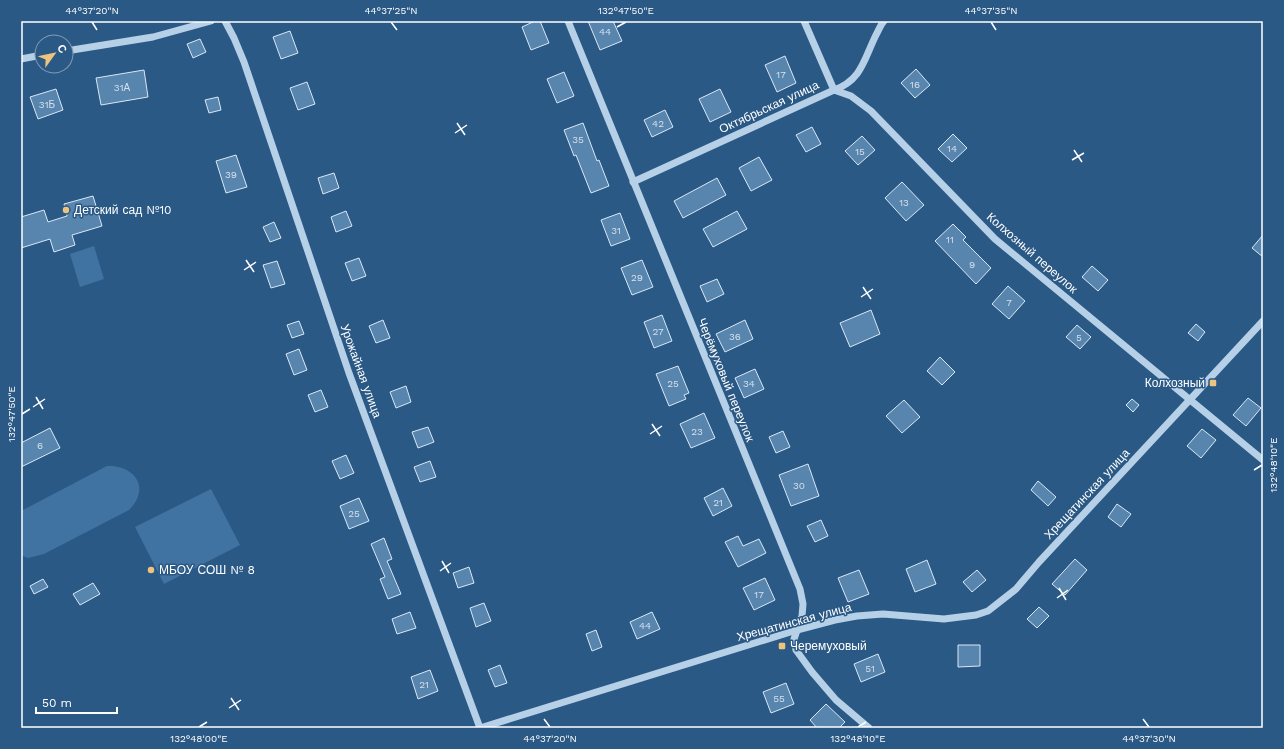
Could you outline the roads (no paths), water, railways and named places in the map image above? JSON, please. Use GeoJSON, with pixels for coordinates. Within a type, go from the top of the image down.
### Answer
{"type":"FeatureCollection","features":[{"type":"Feature","properties":{"kind":"street"},"geometry":{"type":"LineString","coordinates":[[74,50],[153,37],[211,21]]}},
{"type":"Feature","properties":{"kind":"street","name":"Урожайная улица"},"geometry":{"type":"LineString","coordinates":[[225,21],[244,62],[349,373],[480,728]]}},
{"type":"Feature","properties":{"kind":"street","name":"Черёмуховый переулок"},"geometry":{"type":"LineString","coordinates":[[568,21],[800,589],[803,604],[802,616],[794,639],[796,650],[812,672],[836,700],[869,728]]}},
{"type":"Feature","properties":{"kind":"street"},"geometry":{"type":"LineString","coordinates":[[804,21],[834,90]]}},
{"type":"Feature","properties":{"kind":"street","name":"Октябрьская улица"},"geometry":{"type":"LineString","coordinates":[[633,182],[845,86],[861,69],[866,55],[884,21]]}},
{"type":"Feature","properties":{"kind":"street"},"geometry":{"type":"LineString","coordinates":[[21,59],[34,57]]}},
{"type":"Feature","properties":{"kind":"street","name":"Колхозный переулок"},"geometry":{"type":"LineString","coordinates":[[834,90],[851,96],[871,110],[995,239],[1263,460]]}},
{"type":"Feature","properties":{"kind":"street","name":"Хрещатинская улица"},"geometry":{"type":"LineString","coordinates":[[480,728],[797,630],[835,620],[857,616],[883,614],[944,618],[976,615],[988,611],[1016,589],[1039,562],[1263,320]]}},
{"type":"Feature","properties":{"kind":"place","name":"Детский сад №10"},"geometry":{"type":"Point","coordinates":[66,210]}},
{"type":"Feature","properties":{"kind":"place","name":"Колхозный"},"geometry":{"type":"Point","coordinates":[1213,383]}},
{"type":"Feature","properties":{"kind":"place","name":"МБОУ СОШ № 8"},"geometry":{"type":"Point","coordinates":[151,570]}},
{"type":"Feature","properties":{"kind":"place","name":"Черемуховый"},"geometry":{"type":"Point","coordinates":[782,646]}}]}
